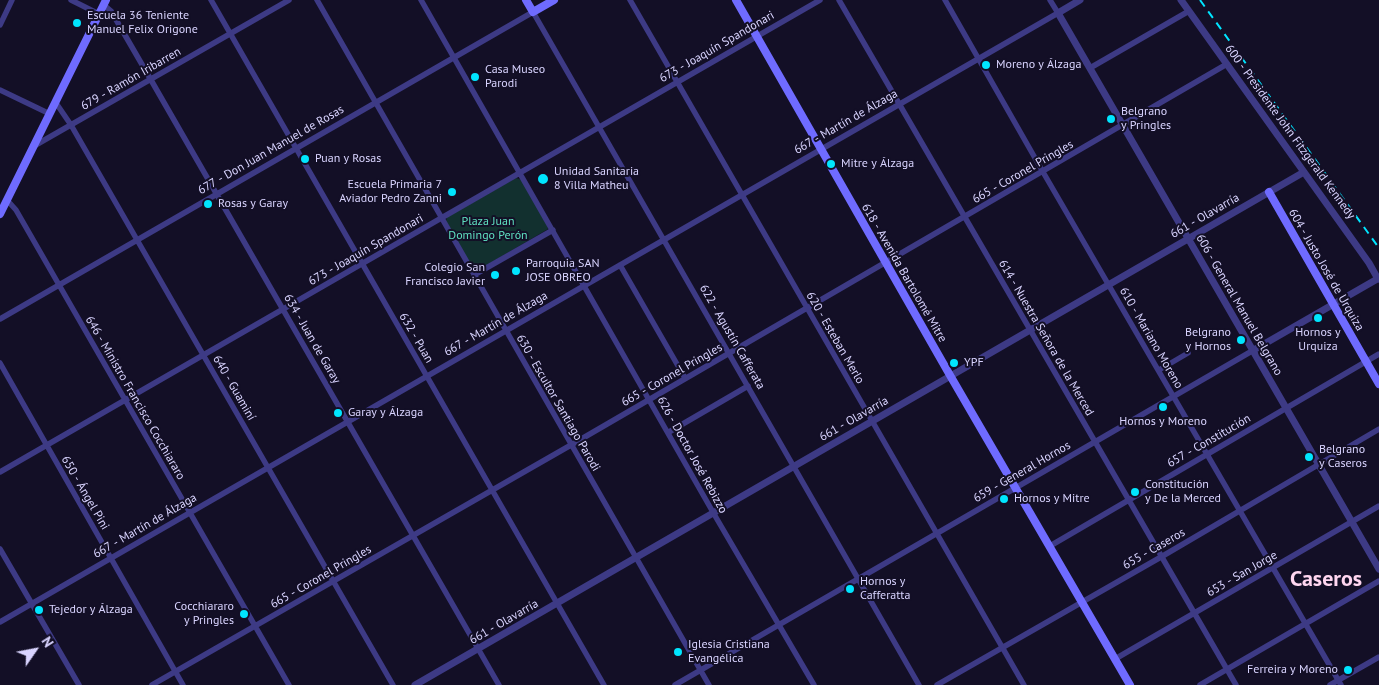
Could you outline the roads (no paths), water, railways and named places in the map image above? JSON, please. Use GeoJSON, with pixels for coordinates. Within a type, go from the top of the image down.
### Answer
{"type":"FeatureCollection","features":[{"type":"Feature","properties":{"kind":"main road","name":"622 - Agustín Cafferata"},"geometry":{"type":"LineString","coordinates":[[526,0],[533,12]]}},
{"type":"Feature","properties":{"kind":"main road","name":"677 - Don Juan Manuel de Rosas"},"geometry":{"type":"LineString","coordinates":[[533,12],[554,0]]}},
{"type":"Feature","properties":{"kind":"main road","name":"618 - Avenida Bartolomé Mitre"},"geometry":{"type":"LineString","coordinates":[[736,0],[820,150],[1130,685]]}},
{"type":"Feature","properties":{"kind":"main road"},"geometry":{"type":"LineString","coordinates":[[0,214],[105,2]]}},
{"type":"Feature","properties":{"kind":"main road","name":"604 - Justo José de Urquiza"},"geometry":{"type":"LineString","coordinates":[[1269,192],[1379,384]]}},
{"type":"Feature","properties":{"kind":"street"},"geometry":{"type":"LineString","coordinates":[[0,25],[12,0]]}},
{"type":"Feature","properties":{"kind":"street"},"geometry":{"type":"LineString","coordinates":[[71,0],[99,14]]}},
{"type":"Feature","properties":{"kind":"street","name":"632 - Puan"},"geometry":{"type":"LineString","coordinates":[[211,0],[604,685]]}},
{"type":"Feature","properties":{"kind":"street","name":"679 - Ramón Iribarren"},"geometry":{"type":"LineString","coordinates":[[34,146],[289,0]]}},
{"type":"Feature","properties":{"kind":"street","name":"630 - Escultor Santiago Parodi"},"geometry":{"type":"LineString","coordinates":[[317,0],[440,218],[709,685]]}},
{"type":"Feature","properties":{"kind":"street","name":"626 - Doctor José Rebizzo"},"geometry":{"type":"LineString","coordinates":[[421,0],[669,432],[714,514],[814,685]]}},
{"type":"Feature","properties":{"kind":"street","name":"620 - Esteban Merlo"},"geometry":{"type":"LineString","coordinates":[[630,0],[1024,685]]}},
{"type":"Feature","properties":{"kind":"street","name":"673 - Joaquín Spandonari"},"geometry":{"type":"LineString","coordinates":[[0,472],[820,0]]}},
{"type":"Feature","properties":{"kind":"street","name":"614 - Nuestra Señora de la Merced"},"geometry":{"type":"LineString","coordinates":[[840,0],[1236,685]]}},
{"type":"Feature","properties":{"kind":"street","name":"610 - Mariano Moreno"},"geometry":{"type":"LineString","coordinates":[[945,0],[1340,683]]}},
{"type":"Feature","properties":{"kind":"street","name":"606 - General Manuel Belgrano"},"geometry":{"type":"LineString","coordinates":[[1050,0],[1379,569]]}},
{"type":"Feature","properties":{"kind":"street","name":"667 - Martín de Álzaga"},"geometry":{"type":"LineString","coordinates":[[0,622],[1080,0]]}},
{"type":"Feature","properties":{"kind":"street","name":"600 - Presidente John Fitzgerald Kennedy"},"geometry":{"type":"LineString","coordinates":[[1181,0],[1379,278]]}},
{"type":"Feature","properties":{"kind":"street","name":"634 - Juan de Garay"},"geometry":{"type":"LineString","coordinates":[[105,2],[499,685]]}},
{"type":"Feature","properties":{"kind":"street"},"geometry":{"type":"LineString","coordinates":[[1090,68],[1189,11]]}},
{"type":"Feature","properties":{"kind":"street","name":"677 - Don Juan Manuel de Rosas"},"geometry":{"type":"LineString","coordinates":[[0,318],[533,12]]}},
{"type":"Feature","properties":{"kind":"street","name":"622 - Agustín Cafferata"},"geometry":{"type":"LineString","coordinates":[[533,12],[919,685]]}},
{"type":"Feature","properties":{"kind":"street","name":"665 - Coronel Pringles"},"geometry":{"type":"LineString","coordinates":[[152,685],[650,400],[1227,64]]}},
{"type":"Feature","properties":{"kind":"street"},"geometry":{"type":"LineString","coordinates":[[0,90],[50,114]]}},
{"type":"Feature","properties":{"kind":"street","name":"640 - Guaminí"},"geometry":{"type":"LineString","coordinates":[[56,103],[72,125],[393,685]]}},
{"type":"Feature","properties":{"kind":"street","name":"661 - Olavarría"},"geometry":{"type":"LineString","coordinates":[[415,685],[1304,172]]}},
{"type":"Feature","properties":{"kind":"street","name":"646 - Ministro Francisco Cocchiararo"},"geometry":{"type":"LineString","coordinates":[[7,200],[16,210],[289,685]]}},
{"type":"Feature","properties":{"kind":"street"},"geometry":{"type":"LineString","coordinates":[[474,275],[553,230]]}},
{"type":"Feature","properties":{"kind":"street"},"geometry":{"type":"LineString","coordinates":[[1369,263],[1379,268]]}},
{"type":"Feature","properties":{"kind":"street"},"geometry":{"type":"LineString","coordinates":[[620,266],[685,378]]}},
{"type":"Feature","properties":{"kind":"street","name":"659 - General Hornos"},"geometry":{"type":"LineString","coordinates":[[675,685],[1379,278]]}},
{"type":"Feature","properties":{"kind":"street"},"geometry":{"type":"LineString","coordinates":[[1158,370],[1188,353]]}},
{"type":"Feature","properties":{"kind":"street","name":"657 - Constitución"},"geometry":{"type":"LineString","coordinates":[[1050,546],[1379,354]]}},
{"type":"Feature","properties":{"kind":"street","name":"650 - Ángel Pini"},"geometry":{"type":"LineString","coordinates":[[0,363],[184,685]]}},
{"type":"Feature","properties":{"kind":"street"},"geometry":{"type":"LineString","coordinates":[[669,432],[748,386]]}},
{"type":"Feature","properties":{"kind":"street","name":"655 - Caseros"},"geometry":{"type":"LineString","coordinates":[[937,685],[1319,466],[1379,429]]}},
{"type":"Feature","properties":{"kind":"street","name":"653 - San Jorge"},"geometry":{"type":"LineString","coordinates":[[1115,658],[1379,506]]}},
{"type":"Feature","properties":{"kind":"street"},"geometry":{"type":"LineString","coordinates":[[0,549],[78,685]]}},
{"type":"Feature","properties":{"kind":"street"},"geometry":{"type":"LineString","coordinates":[[1200,685],[1379,581]]}},
{"type":"Feature","properties":{"kind":"street"},"geometry":{"type":"LineString","coordinates":[[1330,685],[1340,683],[1379,657]]}},
{"type":"Feature","properties":{"kind":"railway"},"geometry":{"type":"LineString","coordinates":[[1200,0],[1379,248]]}},
{"type":"Feature","properties":{"kind":"place","name":"Escuela 36 Teniente Manuel Felix Origone"},"geometry":{"type":"Point","coordinates":[77,23]}},
{"type":"Feature","properties":{"kind":"place","name":"Moreno y Álzaga"},"geometry":{"type":"Point","coordinates":[986,65]}},
{"type":"Feature","properties":{"kind":"place","name":"Casa Museo Parodi"},"geometry":{"type":"Point","coordinates":[475,77]}},
{"type":"Feature","properties":{"kind":"place","name":"Belgrano y Pringles"},"geometry":{"type":"Point","coordinates":[1111,119]}},
{"type":"Feature","properties":{"kind":"place","name":"Puan y Rosas"},"geometry":{"type":"Point","coordinates":[305,159]}},
{"type":"Feature","properties":{"kind":"place","name":"Mitre y Álzaga"},"geometry":{"type":"Point","coordinates":[831,164]}},
{"type":"Feature","properties":{"kind":"place","name":"Unidad Sanitaria 8 Villa Matheu"},"geometry":{"type":"Point","coordinates":[543,179]}},
{"type":"Feature","properties":{"kind":"place","name":"Escuela Primaria 7 Aviador Pedro Zanni"},"geometry":{"type":"Point","coordinates":[452,192]}},
{"type":"Feature","properties":{"kind":"place","name":"Rosas y Garay"},"geometry":{"type":"Point","coordinates":[208,204]}},
{"type":"Feature","properties":{"kind":"place","name":"Parroquia SAN JOSE OBREO"},"geometry":{"type":"Point","coordinates":[516,271]}},
{"type":"Feature","properties":{"kind":"place","name":"Colegio San Francisco Javier"},"geometry":{"type":"Point","coordinates":[495,275]}},
{"type":"Feature","properties":{"kind":"place","name":"Hornos y Urquiza"},"geometry":{"type":"Point","coordinates":[1318,318]}},
{"type":"Feature","properties":{"kind":"place","name":"Belgrano y Hornos"},"geometry":{"type":"Point","coordinates":[1241,340]}},
{"type":"Feature","properties":{"kind":"place","name":"YPF"},"geometry":{"type":"Point","coordinates":[954,363]}},
{"type":"Feature","properties":{"kind":"place","name":"Hornos y Moreno"},"geometry":{"type":"Point","coordinates":[1163,407]}},
{"type":"Feature","properties":{"kind":"place","name":"Garay y Álzaga"},"geometry":{"type":"Point","coordinates":[338,413]}},
{"type":"Feature","properties":{"kind":"place","name":"Belgrano y Caseros"},"geometry":{"type":"Point","coordinates":[1309,457]}},
{"type":"Feature","properties":{"kind":"place","name":"Constitución y De la Merced"},"geometry":{"type":"Point","coordinates":[1135,492]}},
{"type":"Feature","properties":{"kind":"place","name":"Hornos y Mitre"},"geometry":{"type":"Point","coordinates":[1004,499]}},
{"type":"Feature","properties":{"kind":"place","name":"Hornos y Cafferatta"},"geometry":{"type":"Point","coordinates":[850,589]}},
{"type":"Feature","properties":{"kind":"place","name":"Tejedor y Álzaga"},"geometry":{"type":"Point","coordinates":[39,610]}},
{"type":"Feature","properties":{"kind":"place","name":"Cocchiararo y Pringles"},"geometry":{"type":"Point","coordinates":[244,614]}},
{"type":"Feature","properties":{"kind":"place","name":"Iglesia Cristiana Evangélica"},"geometry":{"type":"Point","coordinates":[678,652]}},
{"type":"Feature","properties":{"kind":"place","name":"Ferreira y Moreno"},"geometry":{"type":"Point","coordinates":[1348,670]}},
{"type":"Feature","properties":{"kind":"district","name":"Caseros"},"geometry":{"type":"Point","coordinates":[1326,580]}},
{"type":"Feature","properties":{"kind":"park label","name":"Plaza Juan Domingo Perón"},"geometry":{"type":"Point","coordinates":[488,229]}}]}
